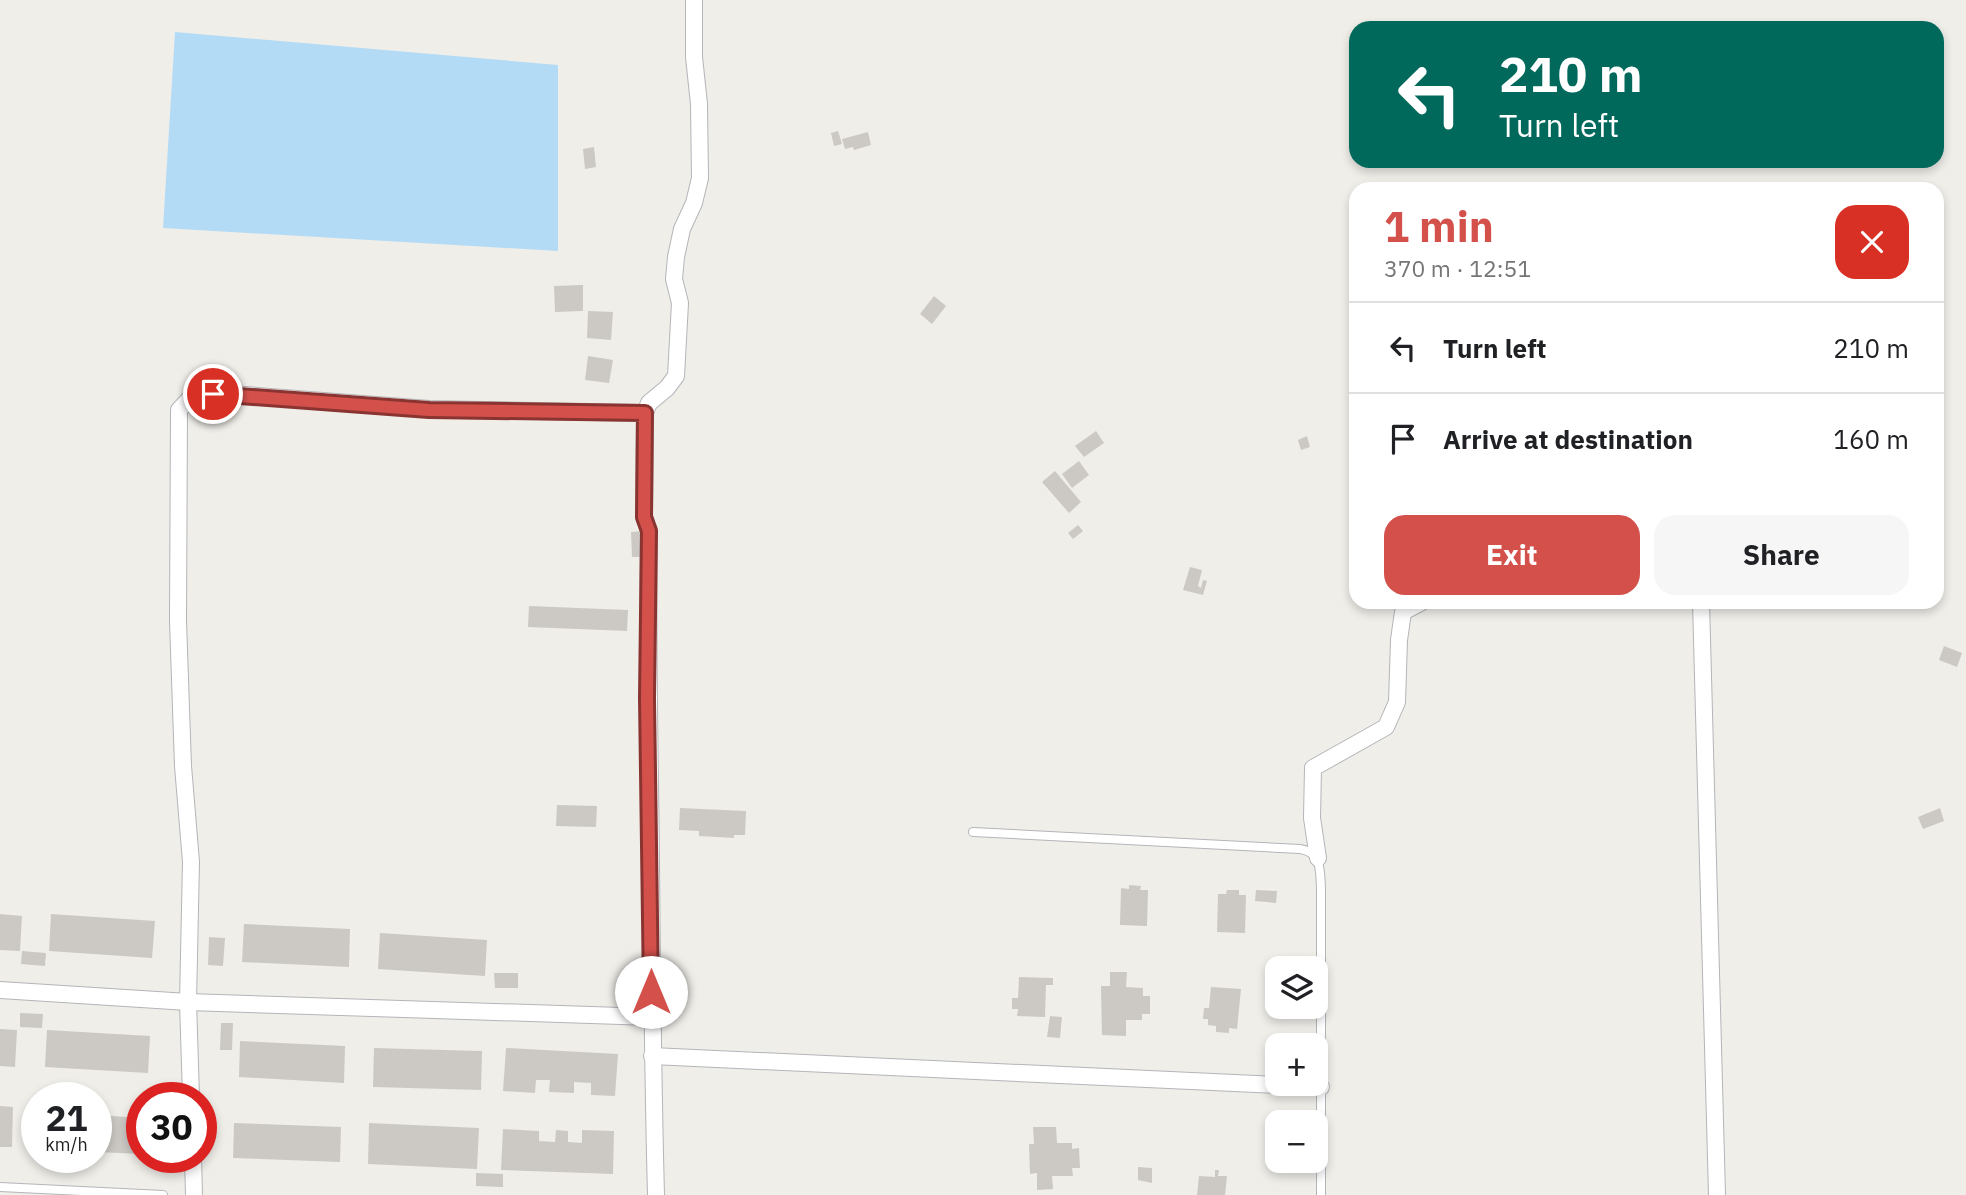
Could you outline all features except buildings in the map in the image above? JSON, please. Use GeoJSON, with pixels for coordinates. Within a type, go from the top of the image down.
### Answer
{"type":"FeatureCollection","features":[{"type":"Feature","properties":{"kind":"street"},"geometry":{"type":"LineString","coordinates":[[656,1195],[651,1017],[647,698],[649,531],[644,517],[645,413],[649,403],[667,388],[676,376],[680,303],[674,279],[676,257],[682,229],[694,203],[700,178],[694,0]]}},
{"type":"Feature","properties":{"kind":"street"},"geometry":{"type":"LineString","coordinates":[[191,1082],[188,1002],[191,862],[183,766],[178,621],[179,410],[194,394],[207,394],[429,410],[645,413]]}},
{"type":"Feature","properties":{"kind":"street"},"geometry":{"type":"LineString","coordinates":[[1318,858],[1312,818],[1313,768],[1386,727],[1397,702],[1399,640],[1404,612],[1409,609]]}},
{"type":"Feature","properties":{"kind":"street"},"geometry":{"type":"LineString","coordinates":[[1701,609],[1717,1195]]}},
{"type":"Feature","properties":{"kind":"street"},"geometry":{"type":"LineString","coordinates":[[0,990],[188,1002],[651,1017]]}},
{"type":"Feature","properties":{"kind":"street"},"geometry":{"type":"LineString","coordinates":[[652,1056],[1265,1084]]}},
{"type":"Feature","properties":{"kind":"street"},"geometry":{"type":"LineString","coordinates":[[193,1173],[194,1195]]}},
{"type":"Feature","properties":{"kind":"lane"},"geometry":{"type":"LineString","coordinates":[[973,832],[1311,850],[1318,858],[1321,889],[1321,1033]]}},
{"type":"Feature","properties":{"kind":"lane"},"geometry":{"type":"LineString","coordinates":[[1321,1096],[1321,1195]]}},
{"type":"Feature","properties":{"kind":"lane"},"geometry":{"type":"LineString","coordinates":[[0,1187],[163,1195]]}},
{"type":"Feature","properties":{"kind":"water"},"geometry":{"type":"Polygon","coordinates":[[[175,32],[558,65],[558,251],[163,228],[175,32]]]}},
{"type":"Feature","properties":{"kind":"route"},"geometry":{"type":"LineString","coordinates":[[213,394],[429,410],[645,413],[644,517],[649,531],[647,698],[651,992]]}}]}
